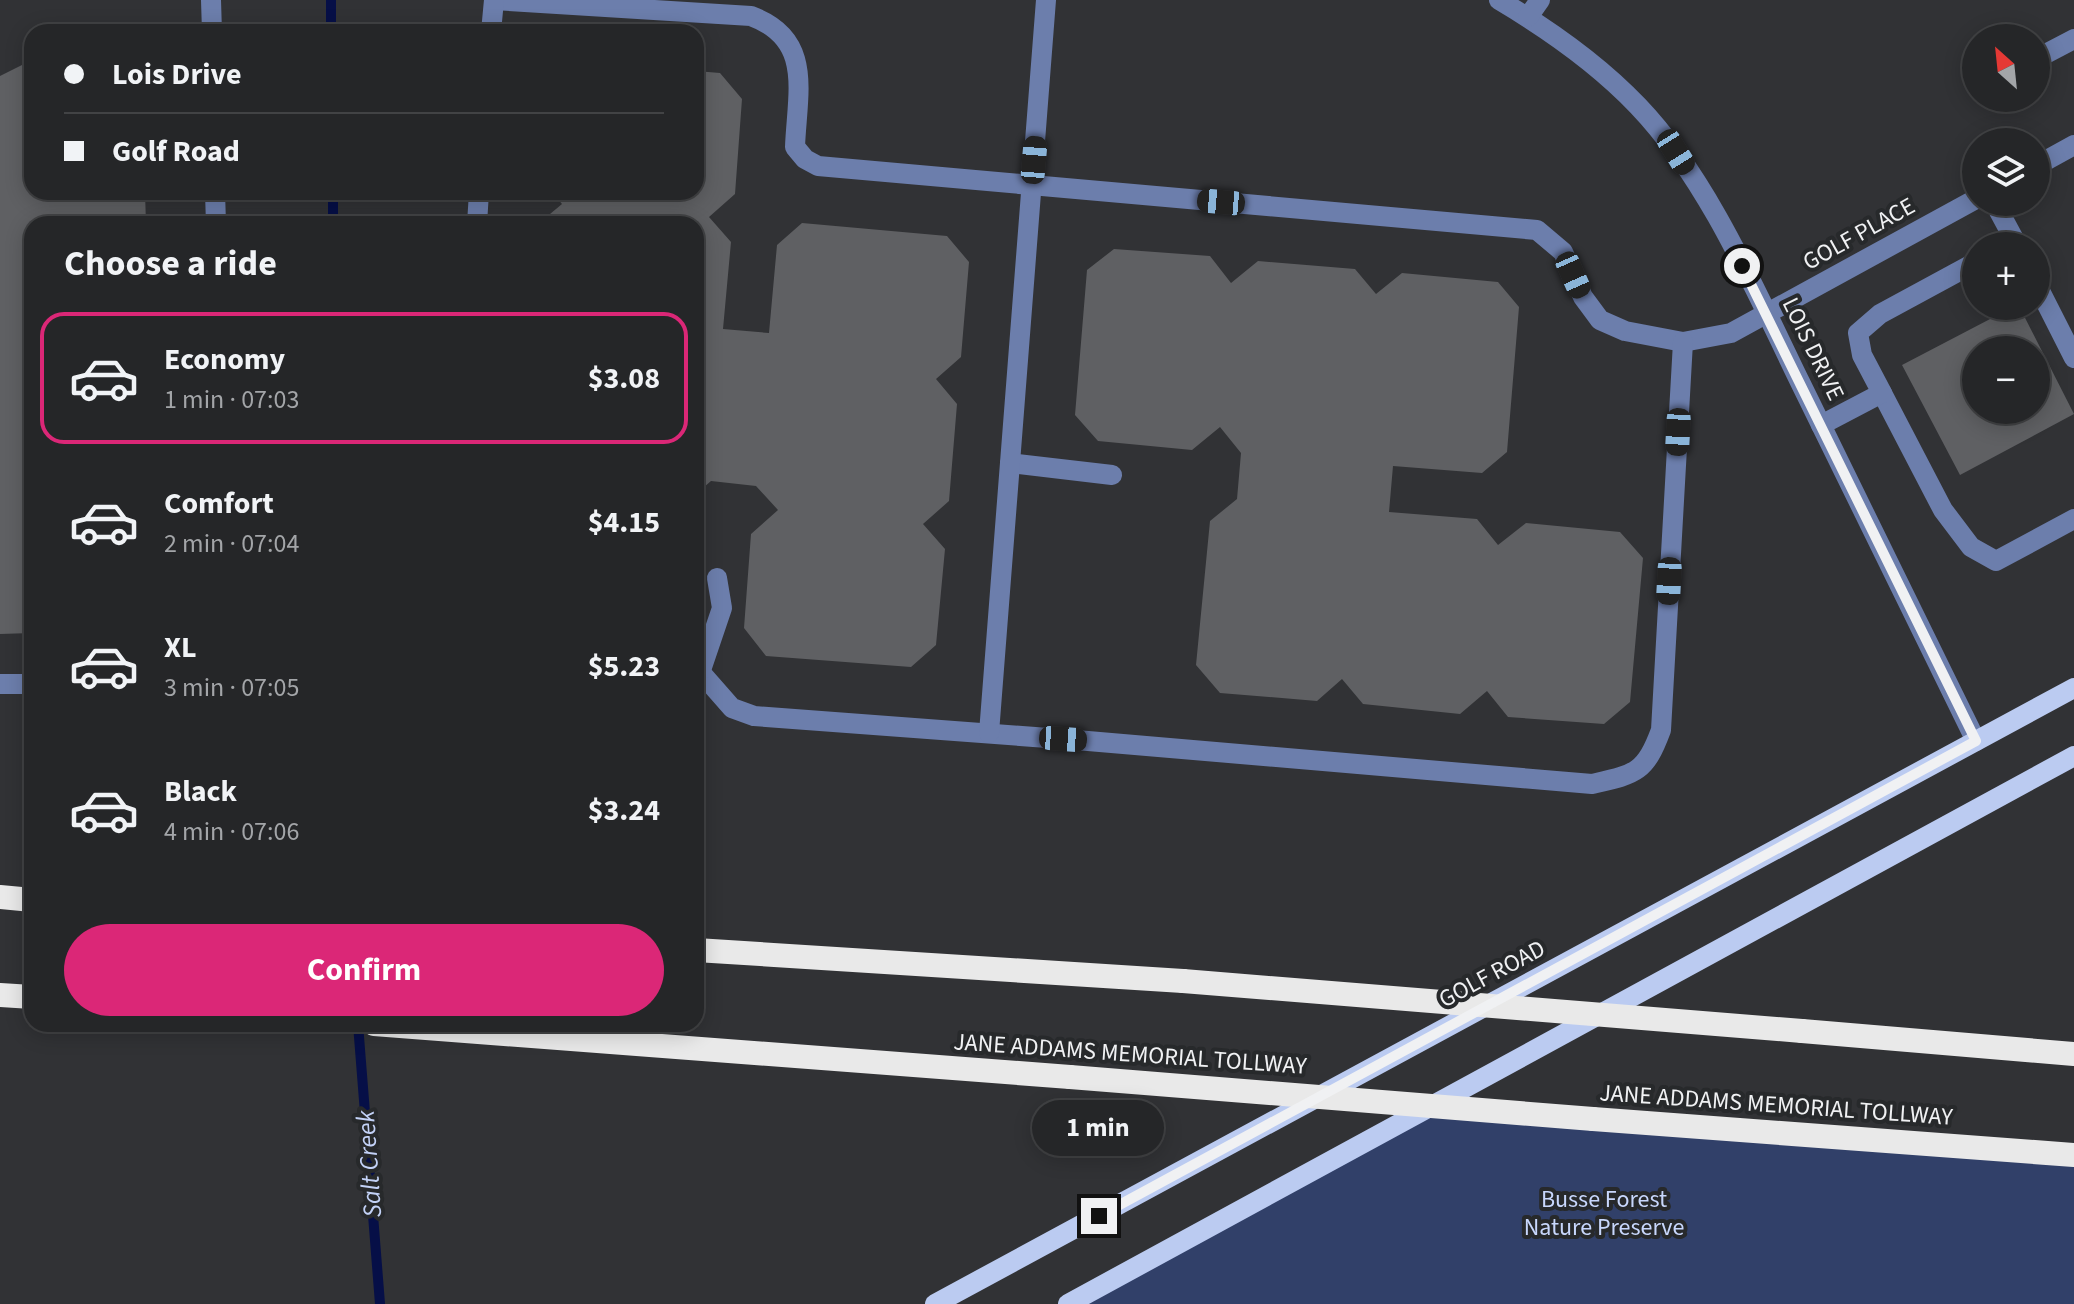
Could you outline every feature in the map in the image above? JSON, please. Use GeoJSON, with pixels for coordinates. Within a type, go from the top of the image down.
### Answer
{"type":"FeatureCollection","features":[{"type":"Feature","properties":{"kind":"highway"},"geometry":{"type":"LineString","coordinates":[[0,897],[24,899]]}},
{"type":"Feature","properties":{"kind":"highway"},"geometry":{"type":"LineString","coordinates":[[704,951],[1183,981],[2074,1054]]}},
{"type":"Feature","properties":{"kind":"highway"},"geometry":{"type":"LineString","coordinates":[[0,995],[24,996]]}},
{"type":"Feature","properties":{"kind":"highway","name":"JANE ADDAMS MEMORIAL TOLLWAY"},"geometry":{"type":"LineString","coordinates":[[466,1032],[2074,1155]]}},
{"type":"Feature","properties":{"kind":"main road","name":"GOLF ROAD"},"geometry":{"type":"LineString","coordinates":[[935,1304],[2074,688]]}},
{"type":"Feature","properties":{"kind":"main road"},"geometry":{"type":"LineString","coordinates":[[1068,1304],[2074,756]]}},
{"type":"Feature","properties":{"kind":"street"},"geometry":{"type":"LineString","coordinates":[[211,0],[212,24]]}},
{"type":"Feature","properties":{"kind":"street"},"geometry":{"type":"LineString","coordinates":[[492,24],[494,0],[751,16],[772,23],[787,40],[799,64],[795,147],[805,159],[818,166],[1537,230],[1563,252],[1583,297],[1600,320],[1625,331],[1683,342],[1661,730],[1650,759],[1630,775],[1592,784],[754,716],[732,708],[704,675]]}},
{"type":"Feature","properties":{"kind":"street"},"geometry":{"type":"LineString","coordinates":[[989,733],[1046,0]]}},
{"type":"Feature","properties":{"kind":"street","name":"LOIS DRIVE"},"geometry":{"type":"LineString","coordinates":[[1499,0],[1534,8],[1638,106],[1676,152],[1716,217],[1767,314],[1976,741]]}},
{"type":"Feature","properties":{"kind":"street"},"geometry":{"type":"LineString","coordinates":[[2050,52],[2074,39]]}},
{"type":"Feature","properties":{"kind":"street"},"geometry":{"type":"LineString","coordinates":[[2050,158],[2074,145]]}},
{"type":"Feature","properties":{"kind":"street","name":"GOLF PLACE"},"geometry":{"type":"LineString","coordinates":[[1683,342],[1731,333],[1962,207]]}},
{"type":"Feature","properties":{"kind":"street"},"geometry":{"type":"LineString","coordinates":[[1962,270],[1880,314],[1858,333],[1862,355],[1943,510],[1971,547],[1996,561],[2074,519]]}},
{"type":"Feature","properties":{"kind":"street"},"geometry":{"type":"LineString","coordinates":[[2050,311],[2074,358]]}},
{"type":"Feature","properties":{"kind":"street"},"geometry":{"type":"LineString","coordinates":[[1821,425],[1882,393]]}},
{"type":"Feature","properties":{"kind":"street"},"geometry":{"type":"LineString","coordinates":[[1010,463],[1112,475]]}},
{"type":"Feature","properties":{"kind":"street"},"geometry":{"type":"LineString","coordinates":[[704,653],[722,608],[717,578]]}},
{"type":"Feature","properties":{"kind":"street"},"geometry":{"type":"LineString","coordinates":[[0,684],[24,684]]}},
{"type":"Feature","properties":{"kind":"green space","name":"Busse Forest Nature Preserve"},"geometry":{"type":"Polygon","coordinates":[[[1432,1108],[2074,1159],[2074,1304],[1068,1304],[1432,1108]]]}},
{"type":"Feature","properties":{"kind":"building"},"geometry":{"type":"Polygon","coordinates":[[[24,64],[24,200],[145,200],[146,216],[24,216],[24,633],[0,634],[0,76],[24,64]]]}},
{"type":"Feature","properties":{"kind":"building"},"geometry":{"type":"Polygon","coordinates":[[[704,72],[720,73],[742,99],[735,194],[709,217],[731,242],[723,329],[769,333],[777,245],[802,223],[947,236],[969,262],[961,357],[936,379],[957,404],[949,501],[923,524],[945,549],[936,645],[911,667],[766,656],[744,628],[751,534],[778,510],[756,486],[711,481],[704,487],[704,216],[548,216],[562,204],[559,200],[704,200],[704,72]]]}},
{"type":"Feature","properties":{"kind":"building"},"geometry":{"type":"Polygon","coordinates":[[[1114,249],[1210,256],[1231,283],[1258,261],[1355,269],[1376,294],[1402,273],[1498,282],[1519,307],[1507,452],[1482,473],[1393,466],[1389,512],[1477,519],[1498,545],[1526,523],[1620,532],[1643,558],[1630,702],[1604,724],[1508,717],[1487,691],[1460,714],[1363,704],[1342,679],[1317,701],[1220,693],[1196,665],[1210,521],[1237,499],[1241,453],[1220,427],[1192,450],[1098,441],[1075,415],[1087,270],[1114,249]]]}},
{"type":"Feature","properties":{"kind":"building"},"geometry":{"type":"Polygon","coordinates":[[[1988,320],[2026,320],[2034,336],[1962,336],[1962,424],[2050,424],[2050,367],[2074,414],[1960,475],[1902,365],[1988,320]]]}},
{"type":"Feature","properties":{"kind":"waterway","name":"Salt Creek"},"geometry":{"type":"LineString","coordinates":[[331,0],[331,24]]}},
{"type":"Feature","properties":{"kind":"waterway","name":"Salt Creek"},"geometry":{"type":"LineString","coordinates":[[333,200],[333,216]]}},
{"type":"Feature","properties":{"kind":"waterway","name":"Salt Creek"},"geometry":{"type":"LineString","coordinates":[[359,1032],[380,1304]]}},
{"type":"Feature","properties":{"kind":"route"},"geometry":{"type":"LineString","coordinates":[[1099,1216],[1976,741],[1742,266]]}}]}
